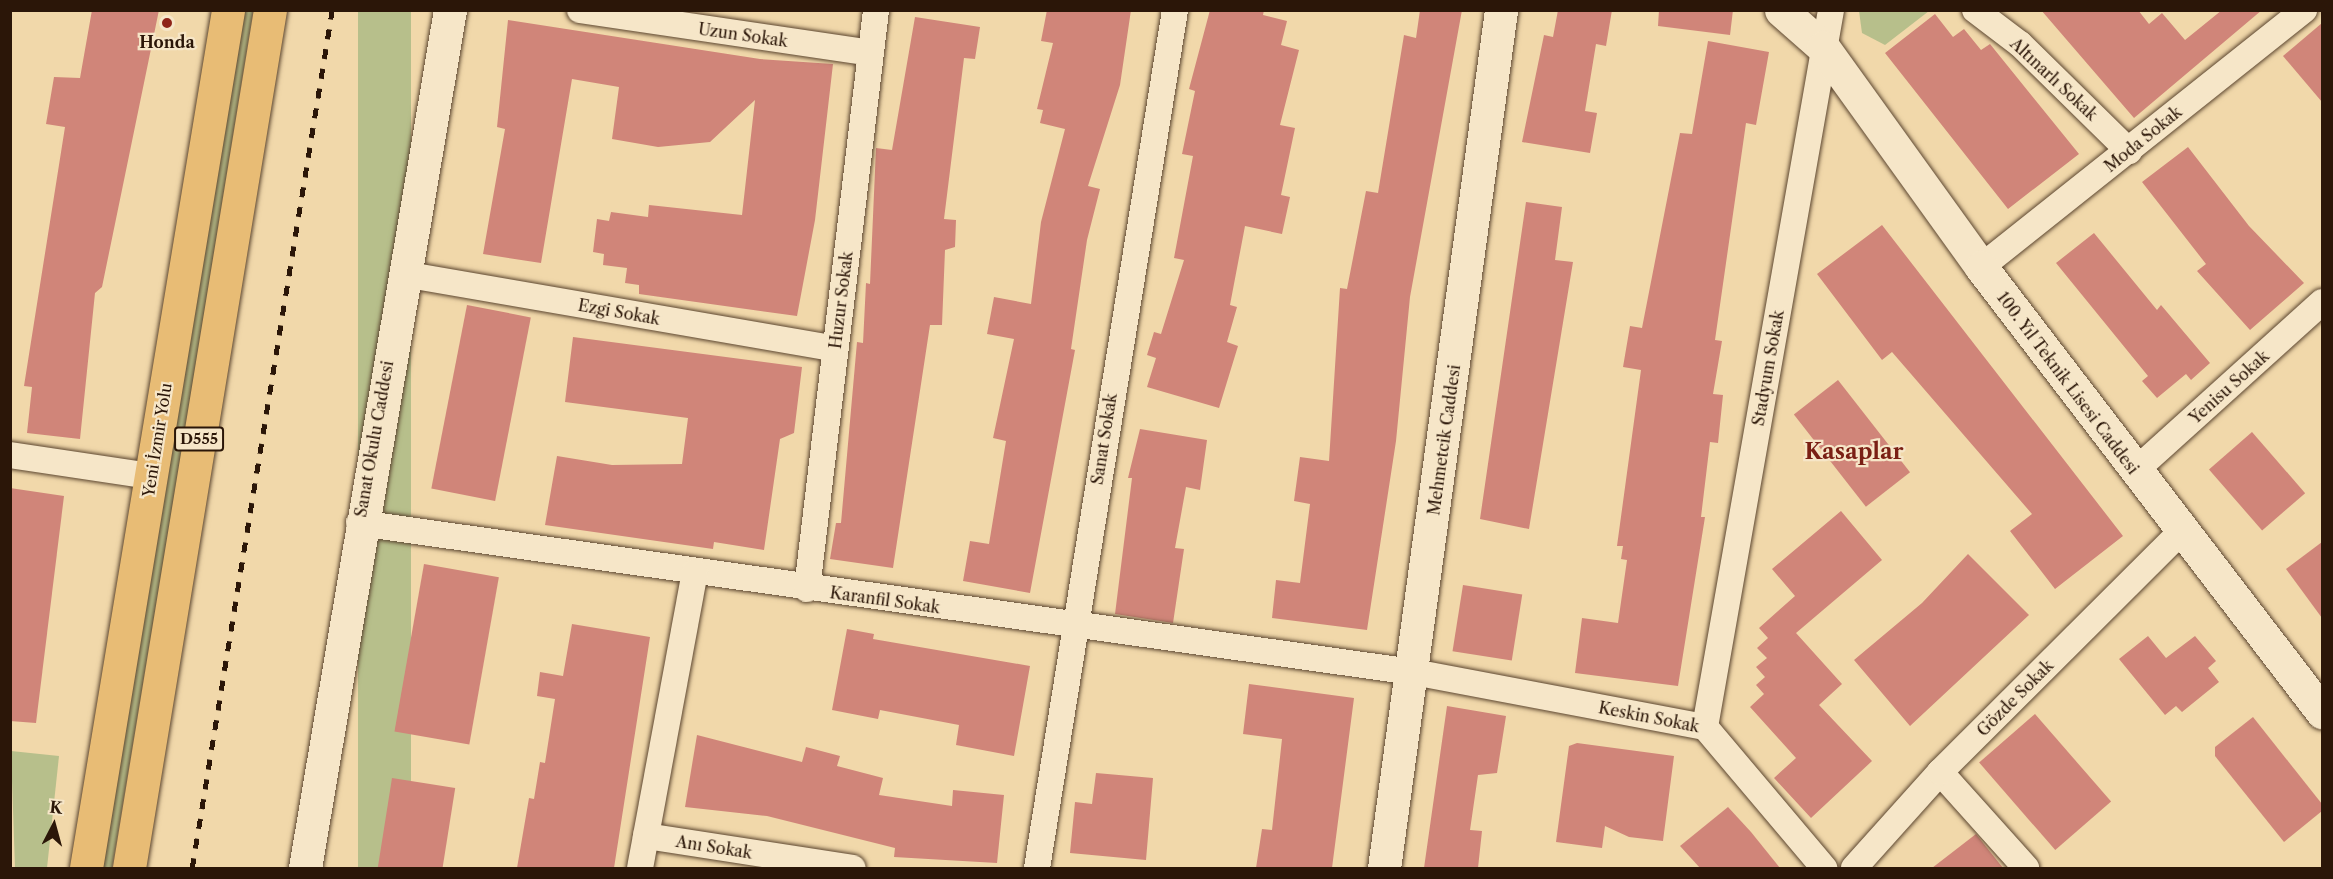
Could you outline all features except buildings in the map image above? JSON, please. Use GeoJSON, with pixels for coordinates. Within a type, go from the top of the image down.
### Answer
{"type":"FeatureCollection","features":[{"type":"Feature","properties":{"kind":"highway","name":"Yeni İzmir Yolu"},"geometry":{"type":"LineString","coordinates":[[86,868],[228,10]]}},
{"type":"Feature","properties":{"kind":"highway","name":"D555"},"geometry":{"type":"LineString","coordinates":[[129,868],[270,10]]}},
{"type":"Feature","properties":{"kind":"main road","name":"Sanat Okulu Caddesi"},"geometry":{"type":"LineString","coordinates":[[305,868],[359,523],[450,10]]}},
{"type":"Feature","properties":{"kind":"main road","name":"Mehmetcik Caddesi"},"geometry":{"type":"LineString","coordinates":[[1384,868],[1413,672],[1501,10]]}},
{"type":"Feature","properties":{"kind":"main road","name":"100. Yıl Teknik Lisesi Caddesi"},"geometry":{"type":"LineString","coordinates":[[1781,10],[1823,47],[1981,267],[2181,532],[2322,711]]}},
{"type":"Feature","properties":{"kind":"main road","name":"100. Yıl Teknik Lisesi Caddesi"},"geometry":{"type":"LineString","coordinates":[[1817,10],[1823,47]]}},
{"type":"Feature","properties":{"kind":"street","name":"Uzun Sokak"},"geometry":{"type":"LineString","coordinates":[[580,10],[870,53]]}},
{"type":"Feature","properties":{"kind":"street","name":"Huzur Sokak"},"geometry":{"type":"LineString","coordinates":[[807,589],[876,10]]}},
{"type":"Feature","properties":{"kind":"street","name":"Sanat Sokak"},"geometry":{"type":"LineString","coordinates":[[1037,868],[1072,628],[1175,10]]}},
{"type":"Feature","properties":{"kind":"street","name":"Stadyum Sokak"},"geometry":{"type":"LineString","coordinates":[[1706,727],[1831,10]]}},
{"type":"Feature","properties":{"kind":"street","name":"Altınarlı Sokak"},"geometry":{"type":"LineString","coordinates":[[1975,10],[2020,44],[2130,151]]}},
{"type":"Feature","properties":{"kind":"street","name":"Moda Sokak"},"geometry":{"type":"LineString","coordinates":[[1981,267],[2130,151],[2304,10]]}},
{"type":"Feature","properties":{"kind":"street","name":"Ezgi Sokak"},"geometry":{"type":"LineString","coordinates":[[403,274],[836,350]]}},
{"type":"Feature","properties":{"kind":"street","name":"Yenisu Sokak"},"geometry":{"type":"LineString","coordinates":[[2135,471],[2319,312]]}},
{"type":"Feature","properties":{"kind":"street"},"geometry":{"type":"LineString","coordinates":[[10,455],[151,476]]}},
{"type":"Feature","properties":{"kind":"street","name":"Karanfil Sokak"},"geometry":{"type":"LineString","coordinates":[[359,523],[1072,628],[1413,672]]}},
{"type":"Feature","properties":{"kind":"street","name":"Gözde Sokak"},"geometry":{"type":"LineString","coordinates":[[1854,868],[1940,772],[2181,532]]}},
{"type":"Feature","properties":{"kind":"street"},"geometry":{"type":"LineString","coordinates":[[640,868],[695,572]]}},
{"type":"Feature","properties":{"kind":"street","name":"Keskin Sokak"},"geometry":{"type":"LineString","coordinates":[[1413,672],[1706,727],[1824,868]]}},
{"type":"Feature","properties":{"kind":"street"},"geometry":{"type":"LineString","coordinates":[[1940,772],[2026,868]]}},
{"type":"Feature","properties":{"kind":"street","name":"Anı Sokak"},"geometry":{"type":"LineString","coordinates":[[646,836],[853,868]]}},
{"type":"Feature","properties":{"kind":"green space"},"geometry":{"type":"Polygon","coordinates":[[[1859,10],[1929,11],[1885,45],[1862,33],[1859,10]]]}},
{"type":"Feature","properties":{"kind":"green space"},"geometry":{"type":"Polygon","coordinates":[[[243,11],[253,11],[183,444],[112,868],[103,868],[243,11]]]}},
{"type":"Feature","properties":{"kind":"green space"},"geometry":{"type":"Polygon","coordinates":[[[358,11],[411,11],[411,868],[358,868],[358,11]]]}},
{"type":"Feature","properties":{"kind":"green space"},"geometry":{"type":"Polygon","coordinates":[[[11,751],[59,756],[47,868],[15,868],[11,751]]]}},
{"type":"Feature","properties":{"kind":"railway"},"geometry":{"type":"LineString","coordinates":[[192,868],[332,10]]}},
{"type":"Feature","properties":{"kind":"place","name":"Honda"},"geometry":{"type":"Point","coordinates":[167,23]}},
{"type":"Feature","properties":{"kind":"district","name":"Kasaplar"},"geometry":{"type":"Point","coordinates":[1854,452]}}]}
